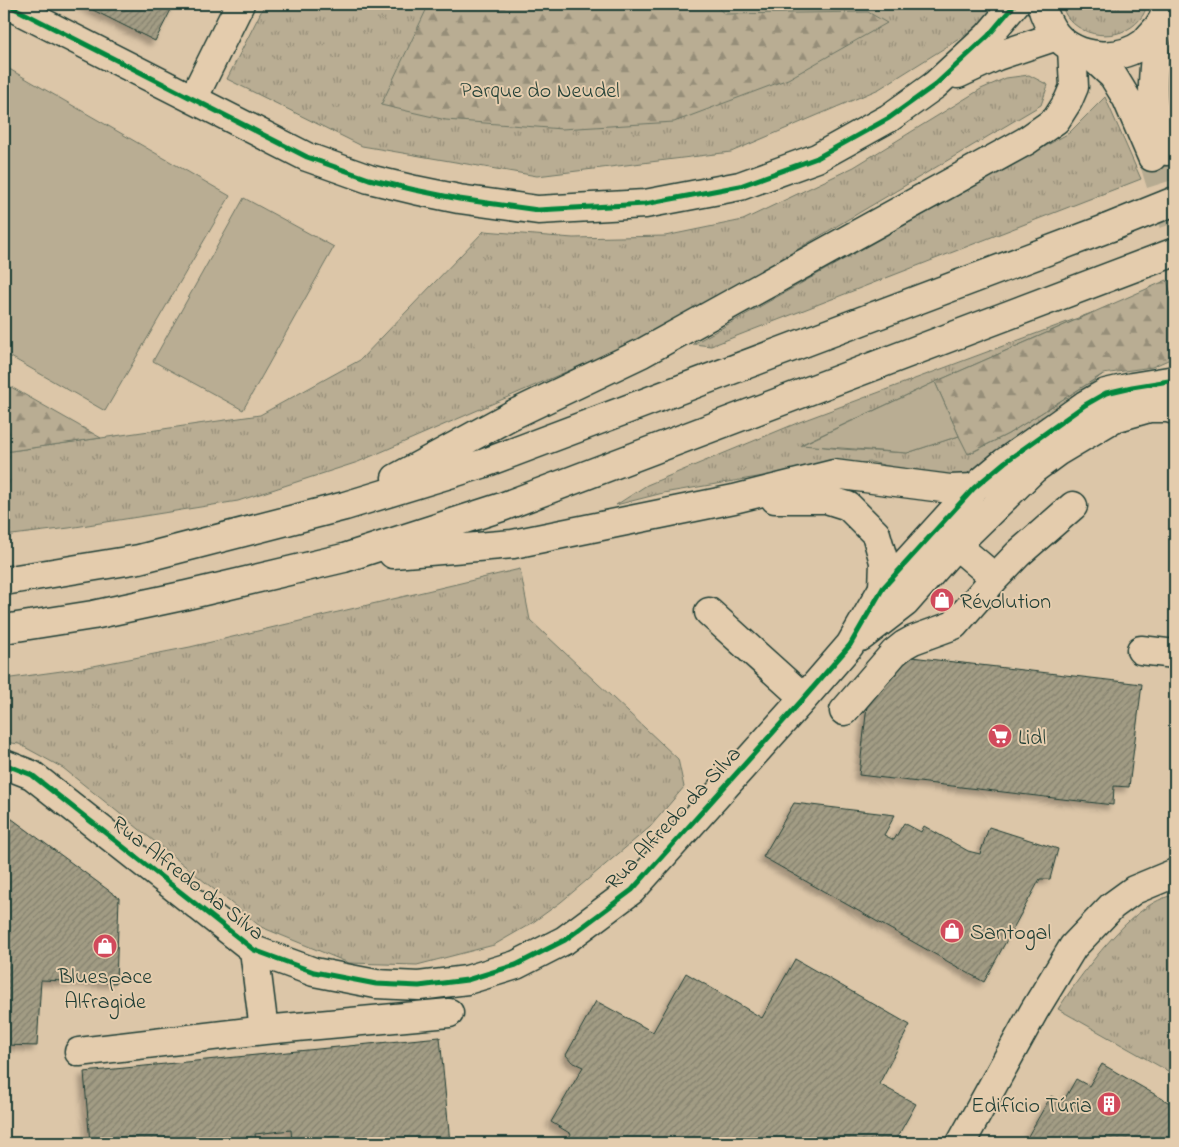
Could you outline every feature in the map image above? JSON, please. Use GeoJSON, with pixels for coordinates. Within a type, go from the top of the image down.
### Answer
{"type":"FeatureCollection","features":[{"type":"Feature","properties":{"kind":"main road"},"geometry":{"type":"LineString","coordinates":[[6,4],[307,157],[369,179],[459,200],[538,210],[645,204],[740,186],[817,158],[889,118],[935,85],[988,36],[1015,4]]}},
{"type":"Feature","properties":{"kind":"main road"},"geometry":{"type":"LineString","coordinates":[[193,99],[240,4]]}},
{"type":"Feature","properties":{"kind":"main road"},"geometry":{"type":"LineString","coordinates":[[1041,4],[1046,20],[1073,46],[1113,76],[1159,154],[1153,94],[1154,66],[1163,16]]}},
{"type":"Feature","properties":{"kind":"main road"},"geometry":{"type":"LineString","coordinates":[[935,85],[997,56],[1073,46],[1107,56],[1126,52],[1144,43],[1163,16]]}},
{"type":"Feature","properties":{"kind":"main road"},"geometry":{"type":"LineString","coordinates":[[345,506],[512,415],[642,353],[1026,141],[1056,120],[1068,102],[1074,87],[1073,46]]}},
{"type":"Feature","properties":{"kind":"main road"},"geometry":{"type":"LineString","coordinates":[[4,581],[139,559],[345,506],[482,464],[1175,201]]}},
{"type":"Feature","properties":{"kind":"main road"},"geometry":{"type":"LineString","coordinates":[[4,629],[122,609],[344,558],[502,508],[1175,252]]}},
{"type":"Feature","properties":{"kind":"main road","name":"Rua Alfredo da Silva"},"geometry":{"type":"LineString","coordinates":[[850,645],[883,588],[974,488],[1005,462],[1085,405],[1106,394],[1132,387],[1175,380]]}},
{"type":"Feature","properties":{"kind":"main road","name":"Rua Alfredo da Silva"},"geometry":{"type":"LineString","coordinates":[[4,764],[32,775],[254,950],[314,972],[385,985],[419,986],[466,980],[516,965],[566,940],[632,890],[850,645],[904,602],[956,546],[1034,469],[1057,452],[1114,418],[1149,408],[1175,410]]}},
{"type":"Feature","properties":{"kind":"main road","name":"Rua Alfredo da Silva"},"geometry":{"type":"LineString","coordinates":[[974,488],[999,483],[1034,469]]}},
{"type":"Feature","properties":{"kind":"main road"},"geometry":{"type":"LineString","coordinates":[[344,558],[513,544],[734,499],[834,474],[950,489],[974,488]]}},
{"type":"Feature","properties":{"kind":"main road"},"geometry":{"type":"LineString","coordinates":[[734,499],[826,499],[848,506],[876,534],[884,562],[883,588]]}},
{"type":"Feature","properties":{"kind":"main road"},"geometry":{"type":"LineString","coordinates":[[844,711],[894,653],[913,640],[954,625],[1018,554],[1072,506]]}},
{"type":"Feature","properties":{"kind":"main road"},"geometry":{"type":"LineString","coordinates":[[956,546],[995,578]]}},
{"type":"Feature","properties":{"kind":"main road"},"geometry":{"type":"LineString","coordinates":[[709,612],[804,698]]}},
{"type":"Feature","properties":{"kind":"main road"},"geometry":{"type":"LineString","coordinates":[[1141,650],[1175,654]]}},
{"type":"Feature","properties":{"kind":"main road"},"geometry":{"type":"LineString","coordinates":[[961,1143],[1034,1011],[1073,947],[1112,906],[1134,890],[1175,874]]}},
{"type":"Feature","properties":{"kind":"main road"},"geometry":{"type":"LineString","coordinates":[[254,950],[264,1030]]}},
{"type":"Feature","properties":{"kind":"main road"},"geometry":{"type":"LineString","coordinates":[[79,1052],[264,1030],[449,1013]]}},
{"type":"Feature","properties":{"kind":"green space","name":"Parque do Neudel"},"geometry":{"type":"Polygon","coordinates":[[[265,4],[995,4],[983,24],[879,89],[731,152],[537,176],[362,146],[227,79],[265,4]]]}},
{"type":"Feature","properties":{"kind":"green space"},"geometry":{"type":"Polygon","coordinates":[[[429,4],[713,4],[725,14],[868,12],[887,23],[788,79],[674,122],[562,129],[446,120],[381,105],[429,4]]]}},
{"type":"Feature","properties":{"kind":"green space"},"geometry":{"type":"Polygon","coordinates":[[[1061,4],[1147,4],[1144,14],[1136,24],[1116,34],[1104,35],[1093,34],[1073,24],[1061,4]]]}},
{"type":"Feature","properties":{"kind":"green space"},"geometry":{"type":"Polygon","coordinates":[[[4,66],[230,196],[105,411],[4,353],[4,66]]]}},
{"type":"Feature","properties":{"kind":"green space"},"geometry":{"type":"Polygon","coordinates":[[[1029,75],[1048,85],[1041,105],[658,332],[358,462],[238,501],[69,528],[4,536],[4,452],[260,415],[360,360],[484,231],[573,238],[665,236],[743,220],[854,167],[981,89],[1006,78],[1029,75]]]}},
{"type":"Feature","properties":{"kind":"green space"},"geometry":{"type":"Polygon","coordinates":[[[1105,97],[1141,179],[711,346],[693,344],[1069,133],[1105,97]]]}},
{"type":"Feature","properties":{"kind":"green space"},"geometry":{"type":"Polygon","coordinates":[[[244,198],[334,247],[243,410],[153,361],[244,198]]]}},
{"type":"Feature","properties":{"kind":"green space"},"geometry":{"type":"Polygon","coordinates":[[[1167,280],[1175,311],[1175,357],[1152,367],[1103,374],[1008,434],[968,454],[935,382],[1167,280]]]}},
{"type":"Feature","properties":{"kind":"green space"},"geometry":{"type":"Polygon","coordinates":[[[1094,312],[935,382],[802,444],[841,449],[907,453],[959,436],[969,454],[1008,434],[1103,374],[972,478],[946,480],[871,462],[805,469],[663,493],[616,505],[647,485],[802,421],[1094,312]]]}},
{"type":"Feature","properties":{"kind":"green space"},"geometry":{"type":"Polygon","coordinates":[[[935,382],[959,436],[907,453],[801,445],[935,382]]]}},
{"type":"Feature","properties":{"kind":"green space"},"geometry":{"type":"Polygon","coordinates":[[[4,383],[101,438],[4,452],[4,383]]]}},
{"type":"Feature","properties":{"kind":"green space"},"geometry":{"type":"Polygon","coordinates":[[[520,569],[530,620],[678,759],[684,787],[650,827],[561,902],[532,923],[494,945],[417,965],[349,963],[261,927],[63,768],[19,744],[4,742],[4,679],[83,668],[190,647],[520,569]]]}},
{"type":"Feature","properties":{"kind":"green space"},"geometry":{"type":"Polygon","coordinates":[[[1175,895],[1175,1075],[1058,1009],[1109,941],[1125,925],[1159,900],[1175,895]]]}},
{"type":"Feature","properties":{"kind":"building"},"geometry":{"type":"Polygon","coordinates":[[[81,4],[174,4],[155,41],[81,4]]]}},
{"type":"Feature","properties":{"kind":"building","name":"Lidl"},"geometry":{"type":"Polygon","coordinates":[[[903,656],[1142,684],[1129,787],[1114,786],[1113,805],[859,775],[868,697],[903,656]]]}},
{"type":"Feature","properties":{"kind":"building","name":"Santogal"},"geometry":{"type":"Polygon","coordinates":[[[794,803],[895,815],[884,835],[894,840],[904,823],[921,832],[924,826],[968,851],[980,854],[989,827],[1058,849],[1050,879],[1040,879],[984,982],[763,857],[794,803]]]}},
{"type":"Feature","properties":{"kind":"building"},"geometry":{"type":"Polygon","coordinates":[[[4,813],[119,898],[116,983],[41,980],[37,1046],[4,1045],[4,813]]]}},
{"type":"Feature","properties":{"kind":"building"},"geometry":{"type":"Polygon","coordinates":[[[795,959],[910,1025],[879,1084],[916,1104],[894,1143],[566,1143],[571,1134],[551,1122],[583,1067],[572,1062],[566,1055],[596,1001],[653,1032],[686,973],[762,1018],[795,959]]]}},
{"type":"Feature","properties":{"kind":"building"},"geometry":{"type":"Polygon","coordinates":[[[440,1037],[450,1143],[292,1143],[291,1130],[255,1134],[256,1143],[90,1143],[84,1072],[440,1037]]]}},
{"type":"Feature","properties":{"kind":"building","name":"Edifício Túria"},"geometry":{"type":"Polygon","coordinates":[[[1102,1064],[1175,1106],[1175,1143],[1024,1143],[1051,1096],[1063,1102],[1076,1079],[1089,1086],[1102,1064]]]}},
{"type":"Feature","properties":{"kind":"tunnel"},"geometry":{"type":"LineString","coordinates":[[1152,157],[1175,230]]}},
{"type":"Feature","properties":{"kind":"cycle path"},"geometry":{"type":"LineString","coordinates":[[6,4],[307,157],[369,179],[415,190],[459,199],[538,210],[645,204],[740,186],[817,158],[889,118],[935,85],[988,36],[1015,4]]}},
{"type":"Feature","properties":{"kind":"cycle path"},"geometry":{"type":"LineString","coordinates":[[4,764],[32,775],[254,950],[314,972],[376,984],[419,986],[467,980],[516,965],[565,940],[632,890],[850,645],[883,588],[974,488],[1005,462],[1085,405],[1106,393],[1175,380]]}},
{"type":"Feature","properties":{"kind":"place","name":"Révolution"},"geometry":{"type":"Point","coordinates":[942,600]}},
{"type":"Feature","properties":{"kind":"place","name":"Lidl"},"geometry":{"type":"Point","coordinates":[1000,736]}},
{"type":"Feature","properties":{"kind":"place","name":"Santogal"},"geometry":{"type":"Point","coordinates":[952,931]}},
{"type":"Feature","properties":{"kind":"place","name":"Bluespace Alfragide"},"geometry":{"type":"Point","coordinates":[105,946]}},
{"type":"Feature","properties":{"kind":"place","name":"Edifício Túria"},"geometry":{"type":"Point","coordinates":[1109,1104]}}]}
